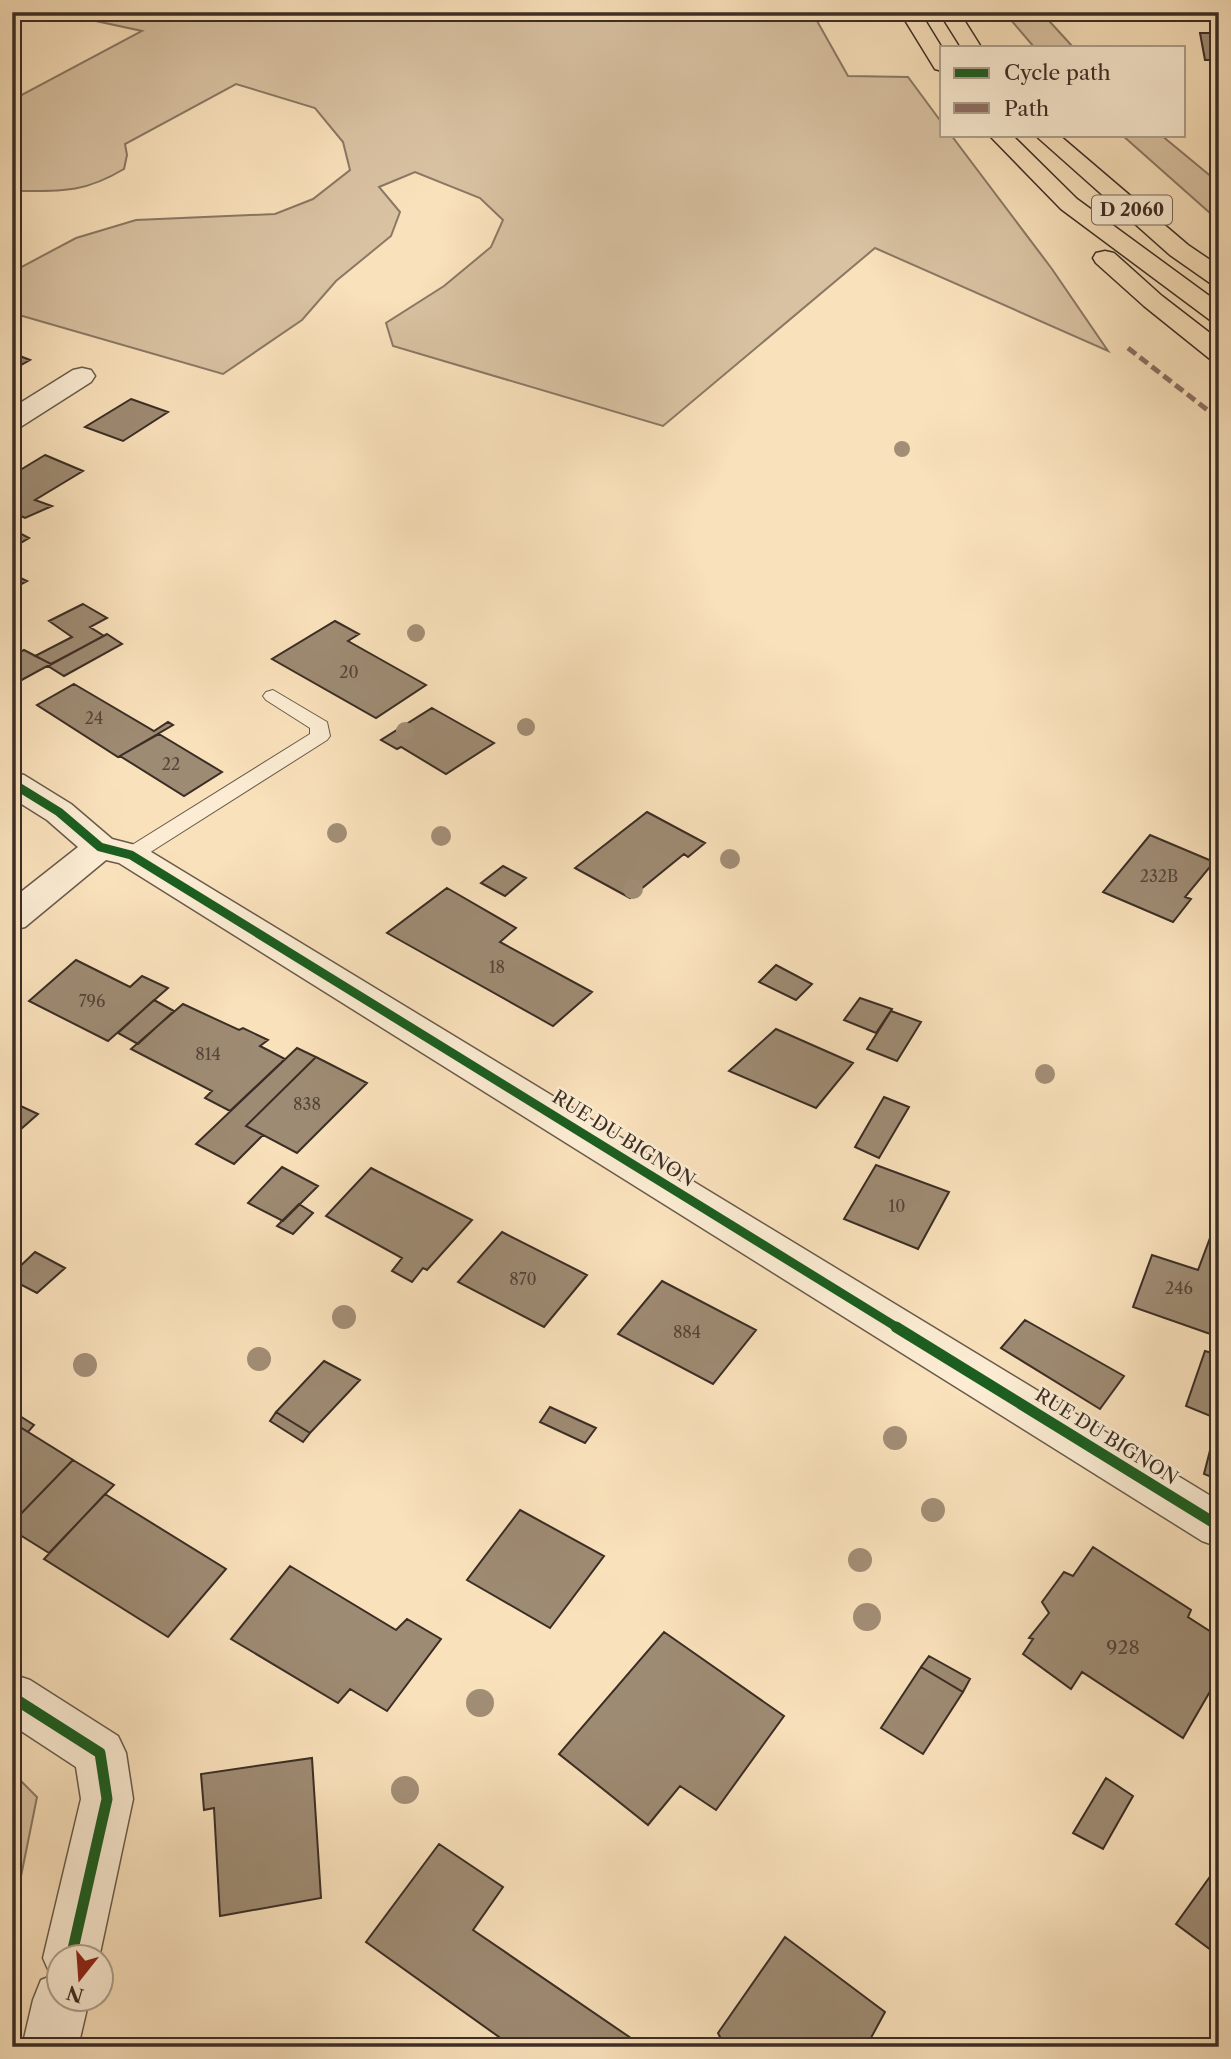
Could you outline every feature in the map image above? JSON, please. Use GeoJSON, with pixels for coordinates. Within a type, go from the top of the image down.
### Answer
{"type":"FeatureCollection","features":[{"type":"Feature","properties":{"kind":"main road"},"geometry":{"type":"LineString","coordinates":[[910,12],[940,62]]}},
{"type":"Feature","properties":{"kind":"main road"},"geometry":{"type":"LineString","coordinates":[[949,12],[970,46]]}},
{"type":"Feature","properties":{"kind":"main road","name":"D 2060"},"geometry":{"type":"LineString","coordinates":[[1001,136],[1069,204],[1219,315]]}},
{"type":"Feature","properties":{"kind":"main road"},"geometry":{"type":"LineString","coordinates":[[1047,136],[1185,225]]}},
{"type":"Feature","properties":{"kind":"main road","name":"D 2060"},"geometry":{"type":"LineString","coordinates":[[1047,136],[1179,250],[1219,278]]}},
{"type":"Feature","properties":{"kind":"main road"},"geometry":{"type":"LineString","coordinates":[[1069,204],[1098,252],[1153,301],[1219,353]]}},
{"type":"Feature","properties":{"kind":"street"},"geometry":{"type":"LineString","coordinates":[[12,420],[82,376]]}},
{"type":"Feature","properties":{"kind":"street","name":"RUE DU BIGNON"},"geometry":{"type":"LineString","coordinates":[[12,783],[116,851],[1124,1466],[1219,1527]]}},
{"type":"Feature","properties":{"kind":"street"},"geometry":{"type":"LineString","coordinates":[[12,918],[116,851]]}},
{"type":"Feature","properties":{"kind":"street"},"geometry":{"type":"LineString","coordinates":[[18,1711],[100,1754],[107,1799],[74,1944]]}},
{"type":"Feature","properties":{"kind":"street"},"geometry":{"type":"LineString","coordinates":[[50,2047],[58,2014]]}},
{"type":"Feature","properties":{"kind":"lane"},"geometry":{"type":"LineString","coordinates":[[116,851],[320,736],[320,726],[273,696]]}},
{"type":"Feature","properties":{"kind":"shaded area"},"geometry":{"type":"Polygon","coordinates":[[[54,12],[812,12],[848,76],[908,77],[940,120],[940,136],[952,136],[1052,269],[1108,351],[875,248],[663,426],[393,346],[386,323],[444,286],[491,247],[503,220],[480,198],[415,172],[379,187],[400,212],[391,236],[336,281],[302,320],[223,374],[12,313],[12,272],[76,238],[136,220],[275,214],[313,199],[350,170],[343,142],[315,108],[236,84],[125,144],[127,155],[124,169],[109,177],[70,189],[12,191],[12,100],[142,31],[54,12]]]}},
{"type":"Feature","properties":{"kind":"shaded area"},"geometry":{"type":"Polygon","coordinates":[[[1004,12],[1041,12],[1072,46],[1033,46],[1004,12]]]}},
{"type":"Feature","properties":{"kind":"shaded area"},"geometry":{"type":"Polygon","coordinates":[[[1123,136],[1162,136],[1219,183],[1219,221],[1123,136]]]}},
{"type":"Feature","properties":{"kind":"shaded area"},"geometry":{"type":"Polygon","coordinates":[[[12,1772],[37,1797],[12,1921],[12,1850],[17,1844],[12,1840],[12,1772]]]}},
{"type":"Feature","properties":{"kind":"building"},"geometry":{"type":"Polygon","coordinates":[[[1200,33],[1219,33],[1219,60],[1205,60],[1200,33]]]}},
{"type":"Feature","properties":{"kind":"building"},"geometry":{"type":"Polygon","coordinates":[[[12,353],[30,360],[12,370],[12,353]]]}},
{"type":"Feature","properties":{"kind":"building"},"geometry":{"type":"Polygon","coordinates":[[[131,399],[168,412],[123,441],[85,427],[131,399]]]}},
{"type":"Feature","properties":{"kind":"building"},"geometry":{"type":"Polygon","coordinates":[[[45,455],[83,471],[35,500],[52,506],[25,518],[12,512],[12,475],[45,455]]]}},
{"type":"Feature","properties":{"kind":"building"},"geometry":{"type":"Polygon","coordinates":[[[12,529],[29,538],[12,548],[12,529]]]}},
{"type":"Feature","properties":{"kind":"building"},"geometry":{"type":"Polygon","coordinates":[[[12,574],[27,581],[12,589],[12,574]]]}},
{"type":"Feature","properties":{"kind":"building"},"geometry":{"type":"Polygon","coordinates":[[[83,604],[107,618],[90,627],[104,636],[51,664],[35,656],[72,637],[49,621],[83,604]]]}},
{"type":"Feature","properties":{"kind":"building"},"geometry":{"type":"Polygon","coordinates":[[[335,621],[359,634],[348,641],[426,685],[376,718],[272,659],[335,621]]]}},
{"type":"Feature","properties":{"kind":"building"},"geometry":{"type":"Polygon","coordinates":[[[107,634],[122,644],[64,676],[48,666],[107,634]]]}},
{"type":"Feature","properties":{"kind":"building"},"geometry":{"type":"Polygon","coordinates":[[[24,650],[51,664],[18,682],[12,678],[12,657],[24,650]]]}},
{"type":"Feature","properties":{"kind":"building"},"geometry":{"type":"Polygon","coordinates":[[[74,684],[154,731],[168,722],[173,725],[118,757],[37,705],[74,684]]]}},
{"type":"Feature","properties":{"kind":"building"},"geometry":{"type":"Polygon","coordinates":[[[432,708],[494,743],[446,774],[401,747],[397,749],[381,740],[432,708]]]}},
{"type":"Feature","properties":{"kind":"building"},"geometry":{"type":"Polygon","coordinates":[[[159,734],[222,772],[184,796],[120,756],[159,734]]]}},
{"type":"Feature","properties":{"kind":"building"},"geometry":{"type":"Polygon","coordinates":[[[647,812],[705,843],[688,857],[684,854],[630,898],[575,868],[647,812]]]}},
{"type":"Feature","properties":{"kind":"building"},"geometry":{"type":"Polygon","coordinates":[[[1150,835],[1214,862],[1185,897],[1191,899],[1173,922],[1103,892],[1150,835]]]}},
{"type":"Feature","properties":{"kind":"building"},"geometry":{"type":"Polygon","coordinates":[[[503,866],[526,878],[505,896],[481,883],[503,866]]]}},
{"type":"Feature","properties":{"kind":"building"},"geometry":{"type":"Polygon","coordinates":[[[447,888],[516,928],[500,942],[592,992],[553,1026],[387,933],[447,888]]]}},
{"type":"Feature","properties":{"kind":"building"},"geometry":{"type":"Polygon","coordinates":[[[76,960],[130,987],[142,976],[168,988],[108,1041],[29,1001],[76,960]]]}},
{"type":"Feature","properties":{"kind":"building"},"geometry":{"type":"Polygon","coordinates":[[[776,965],[812,984],[796,1000],[759,982],[776,965]]]}},
{"type":"Feature","properties":{"kind":"building"},"geometry":{"type":"Polygon","coordinates":[[[860,998],[892,1009],[876,1033],[844,1020],[860,998]]]}},
{"type":"Feature","properties":{"kind":"building"},"geometry":{"type":"Polygon","coordinates":[[[154,1000],[174,1011],[138,1044],[118,1033],[154,1000]]]}},
{"type":"Feature","properties":{"kind":"building"},"geometry":{"type":"Polygon","coordinates":[[[183,1004],[239,1030],[243,1028],[268,1040],[260,1046],[285,1059],[230,1111],[205,1098],[212,1091],[131,1049],[183,1004]]]}},
{"type":"Feature","properties":{"kind":"building"},"geometry":{"type":"Polygon","coordinates":[[[891,1011],[921,1022],[897,1061],[867,1049],[891,1011]]]}},
{"type":"Feature","properties":{"kind":"building"},"geometry":{"type":"Polygon","coordinates":[[[776,1029],[853,1063],[816,1108],[729,1071],[776,1029]]]}},
{"type":"Feature","properties":{"kind":"building"},"geometry":{"type":"Polygon","coordinates":[[[297,1048],[316,1057],[246,1126],[263,1135],[234,1164],[196,1144],[297,1048]]]}},
{"type":"Feature","properties":{"kind":"building"},"geometry":{"type":"Polygon","coordinates":[[[316,1057],[367,1083],[297,1153],[246,1126],[316,1057]]]}},
{"type":"Feature","properties":{"kind":"building"},"geometry":{"type":"Polygon","coordinates":[[[884,1097],[909,1107],[879,1158],[855,1147],[884,1097]]]}},
{"type":"Feature","properties":{"kind":"building"},"geometry":{"type":"Polygon","coordinates":[[[12,1102],[38,1114],[12,1137],[12,1102]]]}},
{"type":"Feature","properties":{"kind":"building"},"geometry":{"type":"Polygon","coordinates":[[[876,1165],[949,1192],[918,1249],[844,1219],[876,1165]]]}},
{"type":"Feature","properties":{"kind":"building"},"geometry":{"type":"Polygon","coordinates":[[[282,1167],[318,1186],[283,1221],[248,1203],[282,1167]]]}},
{"type":"Feature","properties":{"kind":"building"},"geometry":{"type":"Polygon","coordinates":[[[371,1168],[472,1220],[427,1270],[423,1268],[412,1282],[392,1271],[402,1258],[326,1216],[371,1168]]]}},
{"type":"Feature","properties":{"kind":"building"},"geometry":{"type":"Polygon","coordinates":[[[299,1204],[313,1213],[293,1234],[277,1226],[299,1204]]]}},
{"type":"Feature","properties":{"kind":"building"},"geometry":{"type":"Polygon","coordinates":[[[502,1232],[587,1275],[544,1327],[458,1282],[502,1232]]]}},
{"type":"Feature","properties":{"kind":"building"},"geometry":{"type":"Polygon","coordinates":[[[1210,1238],[1219,1241],[1219,1337],[1133,1307],[1152,1255],[1198,1270],[1210,1238]]]}},
{"type":"Feature","properties":{"kind":"building"},"geometry":{"type":"Polygon","coordinates":[[[35,1252],[65,1268],[37,1293],[12,1280],[12,1274],[35,1252]]]}},
{"type":"Feature","properties":{"kind":"building"},"geometry":{"type":"Polygon","coordinates":[[[662,1281],[756,1330],[713,1384],[618,1334],[662,1281]]]}},
{"type":"Feature","properties":{"kind":"building"},"geometry":{"type":"Polygon","coordinates":[[[1025,1320],[1124,1376],[1100,1409],[1001,1348],[1025,1320]]]}},
{"type":"Feature","properties":{"kind":"building"},"geometry":{"type":"Polygon","coordinates":[[[1205,1351],[1219,1355],[1219,1480],[1204,1474],[1218,1419],[1186,1406],[1205,1351]]]}},
{"type":"Feature","properties":{"kind":"building"},"geometry":{"type":"Polygon","coordinates":[[[324,1361],[360,1380],[310,1433],[276,1412],[324,1361]]]}},
{"type":"Feature","properties":{"kind":"building"},"geometry":{"type":"Polygon","coordinates":[[[550,1407],[596,1428],[585,1443],[540,1422],[550,1407]]]}},
{"type":"Feature","properties":{"kind":"building"},"geometry":{"type":"Polygon","coordinates":[[[12,1411],[34,1425],[28,1432],[12,1422],[12,1411]]]}},
{"type":"Feature","properties":{"kind":"building"},"geometry":{"type":"Polygon","coordinates":[[[276,1412],[310,1433],[303,1442],[270,1421],[276,1412]]]}},
{"type":"Feature","properties":{"kind":"building"},"geometry":{"type":"Polygon","coordinates":[[[12,1422],[73,1460],[12,1523],[12,1422]]]}},
{"type":"Feature","properties":{"kind":"building"},"geometry":{"type":"Polygon","coordinates":[[[73,1460],[114,1485],[49,1553],[12,1530],[12,1523],[73,1460]]]}},
{"type":"Feature","properties":{"kind":"building"},"geometry":{"type":"Polygon","coordinates":[[[105,1494],[226,1569],[168,1637],[44,1559],[105,1494]]]}},
{"type":"Feature","properties":{"kind":"building"},"geometry":{"type":"Polygon","coordinates":[[[520,1510],[604,1556],[550,1628],[467,1580],[520,1510]]]}},
{"type":"Feature","properties":{"kind":"building"},"geometry":{"type":"Polygon","coordinates":[[[1093,1547],[1191,1610],[1188,1617],[1219,1637],[1219,1676],[1183,1738],[1082,1672],[1071,1689],[1023,1654],[1033,1639],[1029,1638],[1049,1613],[1042,1602],[1064,1572],[1073,1576],[1093,1547]]]}},
{"type":"Feature","properties":{"kind":"building"},"geometry":{"type":"Polygon","coordinates":[[[290,1566],[396,1630],[407,1619],[441,1639],[387,1711],[350,1689],[338,1703],[231,1639],[290,1566]]]}},
{"type":"Feature","properties":{"kind":"building"},"geometry":{"type":"Polygon","coordinates":[[[664,1632],[784,1716],[716,1810],[680,1786],[648,1825],[559,1754],[664,1632]]]}},
{"type":"Feature","properties":{"kind":"building"},"geometry":{"type":"Polygon","coordinates":[[[929,1656],[970,1679],[963,1692],[921,1667],[929,1656]]]}},
{"type":"Feature","properties":{"kind":"building"},"geometry":{"type":"Polygon","coordinates":[[[921,1667],[963,1692],[923,1754],[881,1728],[921,1667]]]}},
{"type":"Feature","properties":{"kind":"building"},"geometry":{"type":"Polygon","coordinates":[[[312,1758],[321,1898],[220,1916],[214,1808],[204,1810],[201,1774],[312,1758]]]}},
{"type":"Feature","properties":{"kind":"building"},"geometry":{"type":"Polygon","coordinates":[[[1106,1778],[1133,1796],[1103,1849],[1073,1833],[1106,1778]]]}},
{"type":"Feature","properties":{"kind":"building"},"geometry":{"type":"Polygon","coordinates":[[[439,1844],[503,1887],[473,1930],[644,2047],[513,2047],[366,1942],[439,1844]]]}},
{"type":"Feature","properties":{"kind":"building"},"geometry":{"type":"Polygon","coordinates":[[[1219,1864],[1219,1956],[1176,1924],[1219,1864]]]}},
{"type":"Feature","properties":{"kind":"building"},"geometry":{"type":"Polygon","coordinates":[[[785,1937],[885,2012],[866,2047],[725,2047],[718,2033],[785,1937]]]}},
{"type":"Feature","properties":{"kind":"marked path"},"geometry":{"type":"LineString","coordinates":[[1128,348],[1219,419]]}},
{"type":"Feature","properties":{"kind":"cycle path"},"geometry":{"type":"LineString","coordinates":[[12,783],[59,812],[100,847],[131,855],[1219,1526]]}},
{"type":"Feature","properties":{"kind":"cycle path"},"geometry":{"type":"LineString","coordinates":[[12,1697],[100,1753],[107,1799],[74,1944]]}}]}
